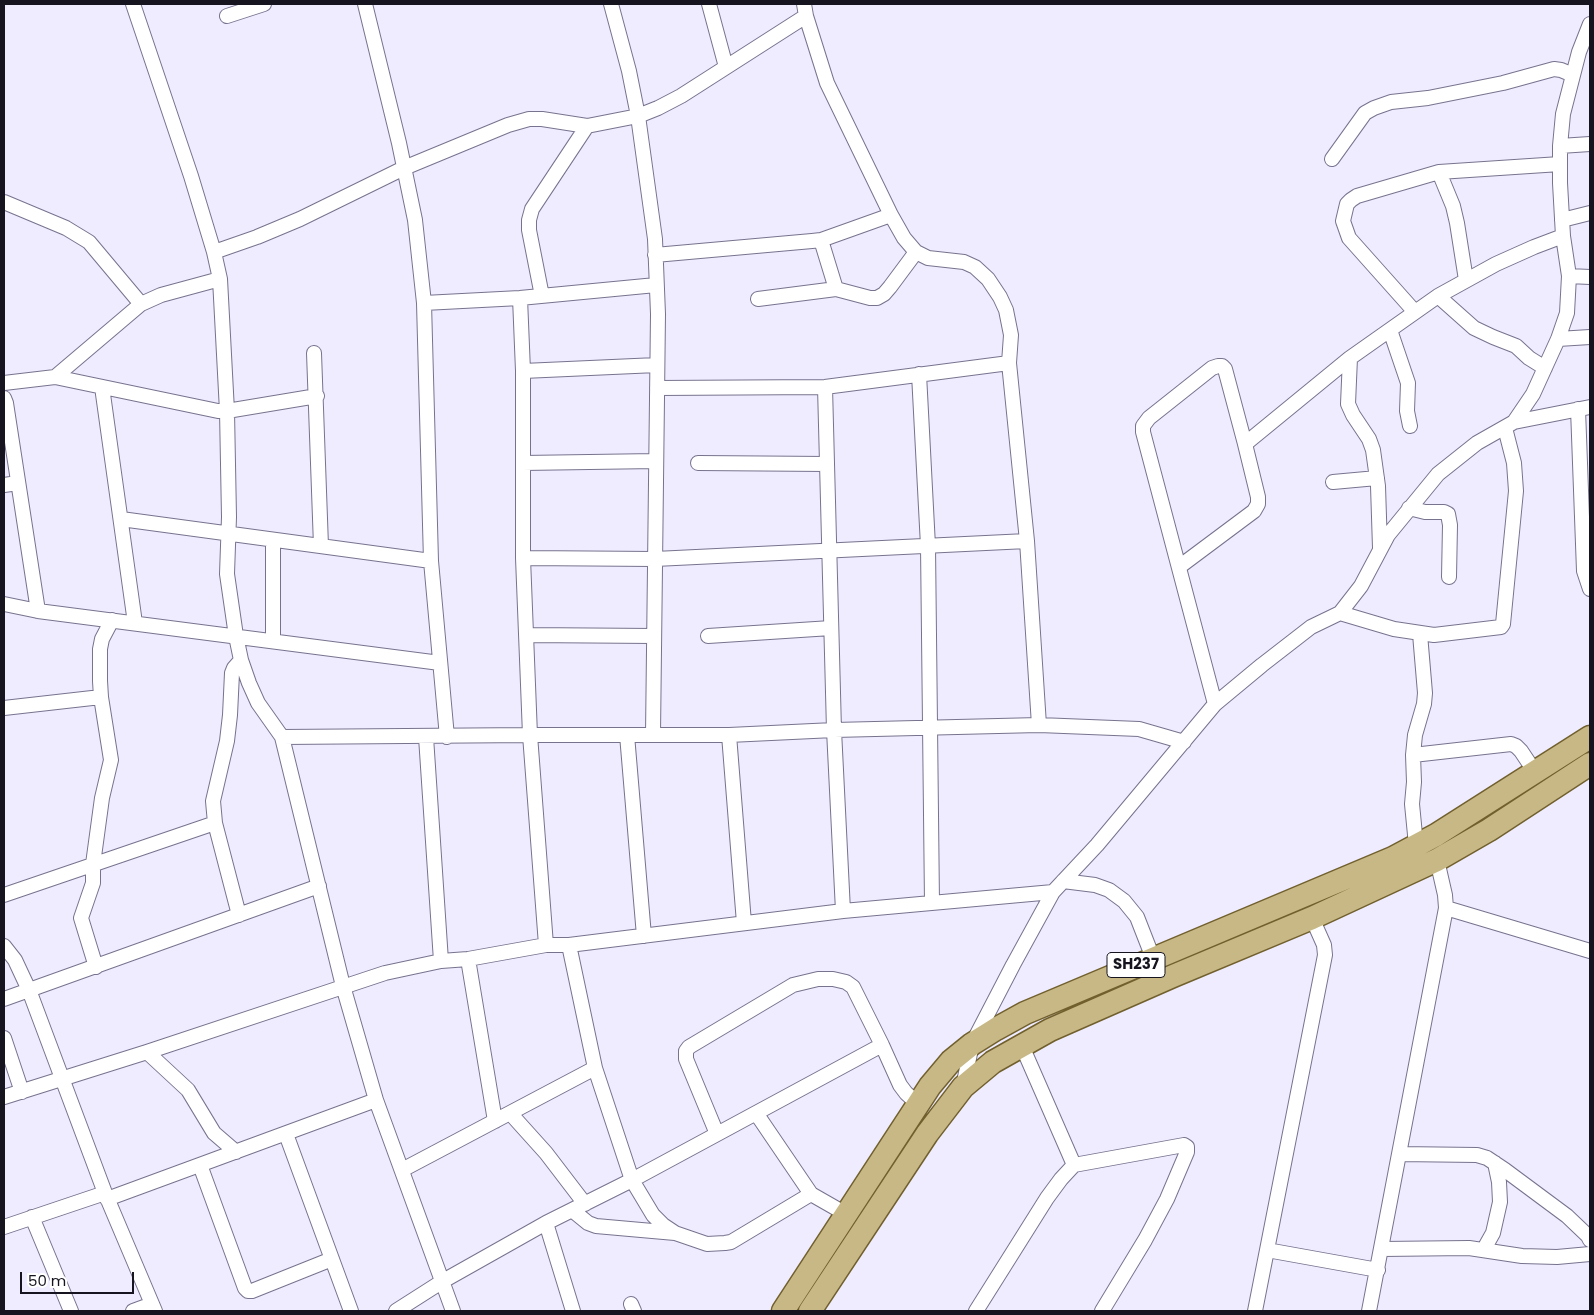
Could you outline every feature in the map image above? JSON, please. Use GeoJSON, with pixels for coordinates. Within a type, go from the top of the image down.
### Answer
{"type":"FeatureCollection","features":[{"type":"Feature","properties":{"kind":"main road","name":"SH237"},"geometry":{"type":"LineString","coordinates":[[783,1311],[930,1086],[951,1061],[972,1044],[1025,1013],[1393,858],[1436,835],[1590,737]]}},
{"type":"Feature","properties":{"kind":"main road","name":"SH237"},"geometry":{"type":"LineString","coordinates":[[810,1311],[927,1134],[963,1086],[993,1062],[1050,1030],[1312,918],[1437,860],[1489,830],[1590,764]]}},
{"type":"Feature","properties":{"kind":"street"},"geometry":{"type":"LineString","coordinates":[[133,4],[191,176],[214,252],[220,279],[227,411],[227,574],[241,660],[258,703],[282,738],[343,986],[376,1100],[453,1311]]}},
{"type":"Feature","properties":{"kind":"street"},"geometry":{"type":"LineString","coordinates":[[228,16],[264,4]]}},
{"type":"Feature","properties":{"kind":"street"},"geometry":{"type":"LineString","coordinates":[[365,4],[415,220],[424,303],[431,561],[447,737]]}},
{"type":"Feature","properties":{"kind":"street"},"geometry":{"type":"LineString","coordinates":[[611,4],[629,71],[638,116],[655,239],[658,365],[653,734]]}},
{"type":"Feature","properties":{"kind":"street"},"geometry":{"type":"LineString","coordinates":[[709,4],[726,67]]}},
{"type":"Feature","properties":{"kind":"street"},"geometry":{"type":"LineString","coordinates":[[214,252],[300,219],[404,168],[508,124],[529,119],[542,119],[587,126],[638,116],[658,108],[681,96],[726,67],[805,10],[827,83],[904,238],[916,252],[928,258],[964,262],[975,267],[988,279],[1006,310],[1011,336],[1009,362],[1027,541],[1040,725]]}},
{"type":"Feature","properties":{"kind":"street"},"geometry":{"type":"LineString","coordinates":[[1340,613],[1394,629],[1434,635],[1496,629],[1503,624],[1516,477],[1510,425],[1533,394],[1558,339],[1567,313],[1569,276],[1562,220],[1560,146],[1563,114],[1579,52],[1590,24]]}},
{"type":"Feature","properties":{"kind":"street"},"geometry":{"type":"LineString","coordinates":[[1332,159],[1365,113],[1391,102],[1428,98],[1503,83],[1554,69],[1573,75]]}},
{"type":"Feature","properties":{"kind":"street"},"geometry":{"type":"LineString","coordinates":[[542,296],[529,230],[529,220],[532,209],[587,126]]}},
{"type":"Feature","properties":{"kind":"street"},"geometry":{"type":"LineString","coordinates":[[1560,146],[1590,144]]}},
{"type":"Feature","properties":{"kind":"street"},"geometry":{"type":"LineString","coordinates":[[1415,312],[1349,238],[1342,221],[1347,204],[1357,196],[1439,172],[1560,164]]}},
{"type":"Feature","properties":{"kind":"street"},"geometry":{"type":"LineString","coordinates":[[1439,172],[1455,214],[1466,280]]}},
{"type":"Feature","properties":{"kind":"street"},"geometry":{"type":"LineString","coordinates":[[4,202],[66,228],[89,242],[141,304]]}},
{"type":"Feature","properties":{"kind":"street"},"geometry":{"type":"LineString","coordinates":[[1562,220],[1590,213]]}},
{"type":"Feature","properties":{"kind":"street"},"geometry":{"type":"LineString","coordinates":[[655,255],[821,240],[891,215]]}},
{"type":"Feature","properties":{"kind":"street"},"geometry":{"type":"LineString","coordinates":[[1245,444],[1350,358],[1438,296],[1466,280],[1534,247],[1564,236]]}},
{"type":"Feature","properties":{"kind":"street"},"geometry":{"type":"LineString","coordinates":[[821,240],[836,289]]}},
{"type":"Feature","properties":{"kind":"street"},"geometry":{"type":"LineString","coordinates":[[758,299],[836,289],[870,298],[877,298],[890,287],[916,252]]}},
{"type":"Feature","properties":{"kind":"street"},"geometry":{"type":"LineString","coordinates":[[1569,276],[1590,277]]}},
{"type":"Feature","properties":{"kind":"street"},"geometry":{"type":"LineString","coordinates":[[55,377],[141,304],[162,294],[220,279]]}},
{"type":"Feature","properties":{"kind":"street"},"geometry":{"type":"LineString","coordinates":[[424,303],[520,298],[656,285]]}},
{"type":"Feature","properties":{"kind":"street"},"geometry":{"type":"LineString","coordinates":[[1438,296],[1474,328],[1516,346],[1529,358],[1545,368]]}},
{"type":"Feature","properties":{"kind":"street"},"geometry":{"type":"LineString","coordinates":[[520,298],[523,371],[523,558],[530,735],[546,945]]}},
{"type":"Feature","properties":{"kind":"street"},"geometry":{"type":"LineString","coordinates":[[1390,330],[1408,383],[1407,411],[1410,426]]}},
{"type":"Feature","properties":{"kind":"street"},"geometry":{"type":"LineString","coordinates":[[1558,339],[1590,338]]}},
{"type":"Feature","properties":{"kind":"street"},"geometry":{"type":"LineString","coordinates":[[314,353],[322,546]]}},
{"type":"Feature","properties":{"kind":"street"},"geometry":{"type":"LineString","coordinates":[[1350,358],[1348,404],[1369,439],[1373,450],[1377,478],[1380,550]]}},
{"type":"Feature","properties":{"kind":"street"},"geometry":{"type":"LineString","coordinates":[[657,388],[825,388],[1009,362]]}},
{"type":"Feature","properties":{"kind":"street"},"geometry":{"type":"LineString","coordinates":[[523,371],[658,365]]}},
{"type":"Feature","properties":{"kind":"street"},"geometry":{"type":"LineString","coordinates":[[1179,567],[1254,511],[1258,504],[1245,444],[1225,369],[1222,366],[1212,368],[1144,422],[1143,426],[1143,432],[1215,704]]}},
{"type":"Feature","properties":{"kind":"street"},"geometry":{"type":"LineString","coordinates":[[919,374],[928,546],[932,903]]}},
{"type":"Feature","properties":{"kind":"street"},"geometry":{"type":"LineString","coordinates":[[4,383],[55,377],[218,411],[317,396]]}},
{"type":"Feature","properties":{"kind":"street"},"geometry":{"type":"LineString","coordinates":[[102,387],[135,623]]}},
{"type":"Feature","properties":{"kind":"street"},"geometry":{"type":"LineString","coordinates":[[825,388],[834,730],[843,912]]}},
{"type":"Feature","properties":{"kind":"street"},"geometry":{"type":"LineString","coordinates":[[4,398],[38,611]]}},
{"type":"Feature","properties":{"kind":"street"},"geometry":{"type":"LineString","coordinates":[[963,1086],[972,1044],[1053,892],[1097,845],[1215,704],[1311,627],[1340,613],[1361,586],[1388,535],[1438,474],[1477,443],[1510,425],[1584,408],[1584,571],[1589,582]]}},
{"type":"Feature","properties":{"kind":"street"},"geometry":{"type":"LineString","coordinates":[[523,463],[656,461]]}},
{"type":"Feature","properties":{"kind":"street"},"geometry":{"type":"LineString","coordinates":[[698,463],[827,464]]}},
{"type":"Feature","properties":{"kind":"street"},"geometry":{"type":"LineString","coordinates":[[1332,482],[1377,478]]}},
{"type":"Feature","properties":{"kind":"street"},"geometry":{"type":"LineString","coordinates":[[4,485],[18,483]]}},
{"type":"Feature","properties":{"kind":"street"},"geometry":{"type":"LineString","coordinates":[[1409,508],[1425,512],[1444,512],[1448,514],[1450,525],[1449,577]]}},
{"type":"Feature","properties":{"kind":"street"},"geometry":{"type":"LineString","coordinates":[[120,519],[431,561]]}},
{"type":"Feature","properties":{"kind":"street"},"geometry":{"type":"LineString","coordinates":[[273,540],[273,641]]}},
{"type":"Feature","properties":{"kind":"street"},"geometry":{"type":"LineString","coordinates":[[523,558],[655,559],[1027,541]]}},
{"type":"Feature","properties":{"kind":"street"},"geometry":{"type":"LineString","coordinates":[[4,604],[38,611],[440,663]]}},
{"type":"Feature","properties":{"kind":"street"},"geometry":{"type":"LineString","coordinates":[[96,967],[80,918],[93,882],[93,864],[102,798],[111,760],[101,697],[100,649],[102,639],[112,620]]}},
{"type":"Feature","properties":{"kind":"street"},"geometry":{"type":"LineString","coordinates":[[708,636],[831,628]]}},
{"type":"Feature","properties":{"kind":"street"},"geometry":{"type":"LineString","coordinates":[[1416,845],[1412,804],[1414,782],[1413,755],[1415,736],[1424,704],[1425,693],[1420,634]]}},
{"type":"Feature","properties":{"kind":"street"},"geometry":{"type":"LineString","coordinates":[[526,635],[654,636]]}},
{"type":"Feature","properties":{"kind":"street"},"geometry":{"type":"LineString","coordinates":[[240,915],[215,823],[213,800],[227,741],[232,673],[241,660]]}},
{"type":"Feature","properties":{"kind":"street"},"geometry":{"type":"LineString","coordinates":[[4,708],[101,697]]}},
{"type":"Feature","properties":{"kind":"street"},"geometry":{"type":"LineString","coordinates":[[282,738],[653,734],[729,735],[834,730],[1040,725],[1139,729],[1184,742]]}},
{"type":"Feature","properties":{"kind":"street"},"geometry":{"type":"LineString","coordinates":[[627,735],[644,936]]}},
{"type":"Feature","properties":{"kind":"street"},"geometry":{"type":"LineString","coordinates":[[729,735],[744,923]]}},
{"type":"Feature","properties":{"kind":"street"},"geometry":{"type":"LineString","coordinates":[[426,737],[441,961]]}},
{"type":"Feature","properties":{"kind":"street"},"geometry":{"type":"LineString","coordinates":[[1413,755],[1511,744],[1522,751],[1535,772]]}},
{"type":"Feature","properties":{"kind":"street"},"geometry":{"type":"LineString","coordinates":[[4,895],[215,823]]}},
{"type":"Feature","properties":{"kind":"street"},"geometry":{"type":"LineString","coordinates":[[1369,1311],[1446,908],[1437,860]]}},
{"type":"Feature","properties":{"kind":"street"},"geometry":{"type":"LineString","coordinates":[[1064,881],[1095,885],[1109,890],[1124,901],[1137,917],[1153,958]]}},
{"type":"Feature","properties":{"kind":"street"},"geometry":{"type":"LineString","coordinates":[[4,999],[319,886]]}},
{"type":"Feature","properties":{"kind":"street"},"geometry":{"type":"LineString","coordinates":[[4,1097],[147,1052],[343,986],[385,973],[441,961],[468,959],[546,945],[569,945],[843,912],[1053,892]]}},
{"type":"Feature","properties":{"kind":"street"},"geometry":{"type":"LineString","coordinates":[[1446,908],[1590,951]]}},
{"type":"Feature","properties":{"kind":"street"},"geometry":{"type":"LineString","coordinates":[[1255,1311],[1325,955],[1324,944],[1312,918]]}},
{"type":"Feature","properties":{"kind":"street"},"geometry":{"type":"LineString","coordinates":[[569,945],[595,1068],[632,1180],[653,1215],[675,1233],[706,1244],[725,1244],[732,1242],[811,1194]]}},
{"type":"Feature","properties":{"kind":"street"},"geometry":{"type":"LineString","coordinates":[[4,946],[15,960],[29,990],[106,1196],[154,1307],[133,1311]]}},
{"type":"Feature","properties":{"kind":"street"},"geometry":{"type":"LineString","coordinates":[[468,959],[495,1121]]}},
{"type":"Feature","properties":{"kind":"street"},"geometry":{"type":"LineString","coordinates":[[717,1134],[686,1058],[686,1051],[689,1047],[792,985],[818,979],[833,979],[846,982],[853,987],[900,1085],[918,1104]]}},
{"type":"Feature","properties":{"kind":"street"},"geometry":{"type":"LineString","coordinates":[[4,1038],[22,1092]]}},
{"type":"Feature","properties":{"kind":"street"},"geometry":{"type":"LineString","coordinates":[[396,1311],[443,1281],[546,1224],[632,1180],[882,1045]]}},
{"type":"Feature","properties":{"kind":"street"},"geometry":{"type":"LineString","coordinates":[[1022,1046],[1074,1165]]}},
{"type":"Feature","properties":{"kind":"street"},"geometry":{"type":"LineString","coordinates":[[147,1052],[188,1090],[214,1133],[236,1152]]}},
{"type":"Feature","properties":{"kind":"street"},"geometry":{"type":"LineString","coordinates":[[402,1170],[595,1068]]}},
{"type":"Feature","properties":{"kind":"street"},"geometry":{"type":"LineString","coordinates":[[4,1226],[106,1196],[200,1165],[376,1100]]}},
{"type":"Feature","properties":{"kind":"street"},"geometry":{"type":"LineString","coordinates":[[510,1113],[546,1153],[585,1204]]}},
{"type":"Feature","properties":{"kind":"street"},"geometry":{"type":"LineString","coordinates":[[756,1113],[811,1194],[846,1214]]}},
{"type":"Feature","properties":{"kind":"street"},"geometry":{"type":"LineString","coordinates":[[286,1134],[351,1311]]}},
{"type":"Feature","properties":{"kind":"street"},"geometry":{"type":"LineString","coordinates":[[976,1311],[1048,1198],[1074,1165],[1184,1144],[1187,1147],[1187,1152],[1167,1199],[1145,1240],[1102,1311]]}},
{"type":"Feature","properties":{"kind":"street"},"geometry":{"type":"LineString","coordinates":[[1399,1154],[1477,1155],[1487,1158],[1567,1216],[1590,1240]]}},
{"type":"Feature","properties":{"kind":"street"},"geometry":{"type":"LineString","coordinates":[[1484,1249],[1493,1233],[1500,1202],[1499,1182],[1495,1163]]}},
{"type":"Feature","properties":{"kind":"street"},"geometry":{"type":"LineString","coordinates":[[200,1165],[245,1288],[252,1291],[332,1259]]}},
{"type":"Feature","properties":{"kind":"street"},"geometry":{"type":"LineString","coordinates":[[572,1210],[588,1223],[596,1226],[675,1233]]}},
{"type":"Feature","properties":{"kind":"street"},"geometry":{"type":"LineString","coordinates":[[32,1217],[71,1311]]}},
{"type":"Feature","properties":{"kind":"street"},"geometry":{"type":"LineString","coordinates":[[546,1224],[573,1311]]}},
{"type":"Feature","properties":{"kind":"street"},"geometry":{"type":"LineString","coordinates":[[1382,1249],[1469,1248],[1556,1258],[1590,1254]]}},
{"type":"Feature","properties":{"kind":"street"},"geometry":{"type":"LineString","coordinates":[[1267,1250],[1378,1270]]}}]}
